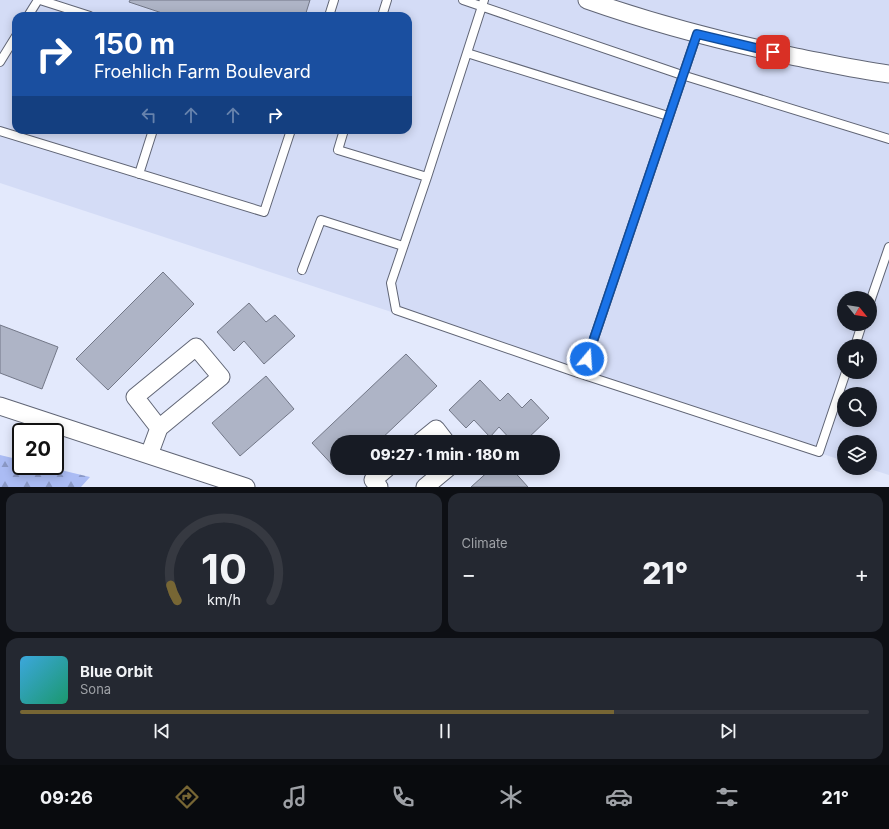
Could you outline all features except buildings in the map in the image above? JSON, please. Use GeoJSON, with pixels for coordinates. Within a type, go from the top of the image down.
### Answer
{"type":"FeatureCollection","features":[{"type":"Feature","properties":{"kind":"street"},"geometry":{"type":"LineString","coordinates":[[587,0],[697,34],[841,66],[889,74]]}},
{"type":"Feature","properties":{"kind":"street"},"geometry":{"type":"LineString","coordinates":[[149,455],[159,428],[221,377],[196,347],[135,397],[159,428]]}},
{"type":"Feature","properties":{"kind":"street"},"geometry":{"type":"LineString","coordinates":[[0,406],[246,487]]}},
{"type":"Feature","properties":{"kind":"street"},"geometry":{"type":"LineString","coordinates":[[429,435],[436,429],[441,435]]}},
{"type":"Feature","properties":{"kind":"street"},"geometry":{"type":"LineString","coordinates":[[379,475],[373,480],[379,487]]}},
{"type":"Feature","properties":{"kind":"street"},"geometry":{"type":"LineString","coordinates":[[425,487],[440,475]]}},
{"type":"Feature","properties":{"kind":"lane"},"geometry":{"type":"LineString","coordinates":[[31,12],[39,0],[77,12]]}},
{"type":"Feature","properties":{"kind":"lane"},"geometry":{"type":"LineString","coordinates":[[330,12],[334,0]]}},
{"type":"Feature","properties":{"kind":"lane"},"geometry":{"type":"LineString","coordinates":[[383,12],[387,0]]}},
{"type":"Feature","properties":{"kind":"lane"},"geometry":{"type":"LineString","coordinates":[[463,0],[483,3],[682,75],[889,139]]}},
{"type":"Feature","properties":{"kind":"lane"},"geometry":{"type":"LineString","coordinates":[[483,3],[391,283],[396,310],[582,374],[819,452],[844,379]]}},
{"type":"Feature","properties":{"kind":"lane"},"geometry":{"type":"LineString","coordinates":[[582,374],[697,34]]}},
{"type":"Feature","properties":{"kind":"lane"},"geometry":{"type":"LineString","coordinates":[[0,62],[12,42]]}},
{"type":"Feature","properties":{"kind":"lane"},"geometry":{"type":"LineString","coordinates":[[467,53],[668,116]]}},
{"type":"Feature","properties":{"kind":"lane"},"geometry":{"type":"LineString","coordinates":[[0,131],[264,212],[290,134]]}},
{"type":"Feature","properties":{"kind":"lane"},"geometry":{"type":"LineString","coordinates":[[139,174],[152,134]]}},
{"type":"Feature","properties":{"kind":"lane"},"geometry":{"type":"LineString","coordinates":[[343,134],[338,150],[427,177]]}},
{"type":"Feature","properties":{"kind":"lane"},"geometry":{"type":"LineString","coordinates":[[302,270],[321,220],[403,246]]}},
{"type":"Feature","properties":{"kind":"lane"},"geometry":{"type":"LineString","coordinates":[[874,291],[889,247]]}},
{"type":"Feature","properties":{"kind":"shaded area"},"geometry":{"type":"Polygon","coordinates":[[[0,0],[889,0],[889,475],[877,471],[877,435],[837,435],[837,459],[0,183],[0,0]]]}},
{"type":"Feature","properties":{"kind":"green space"},"geometry":{"type":"Polygon","coordinates":[[[0,455],[12,458],[12,475],[64,475],[64,471],[90,477],[81,487],[0,487],[0,455]]]}},
{"type":"Feature","properties":{"kind":"route"},"geometry":{"type":"LineString","coordinates":[[587,359],[631,224],[697,34],[773,52]]}}]}
